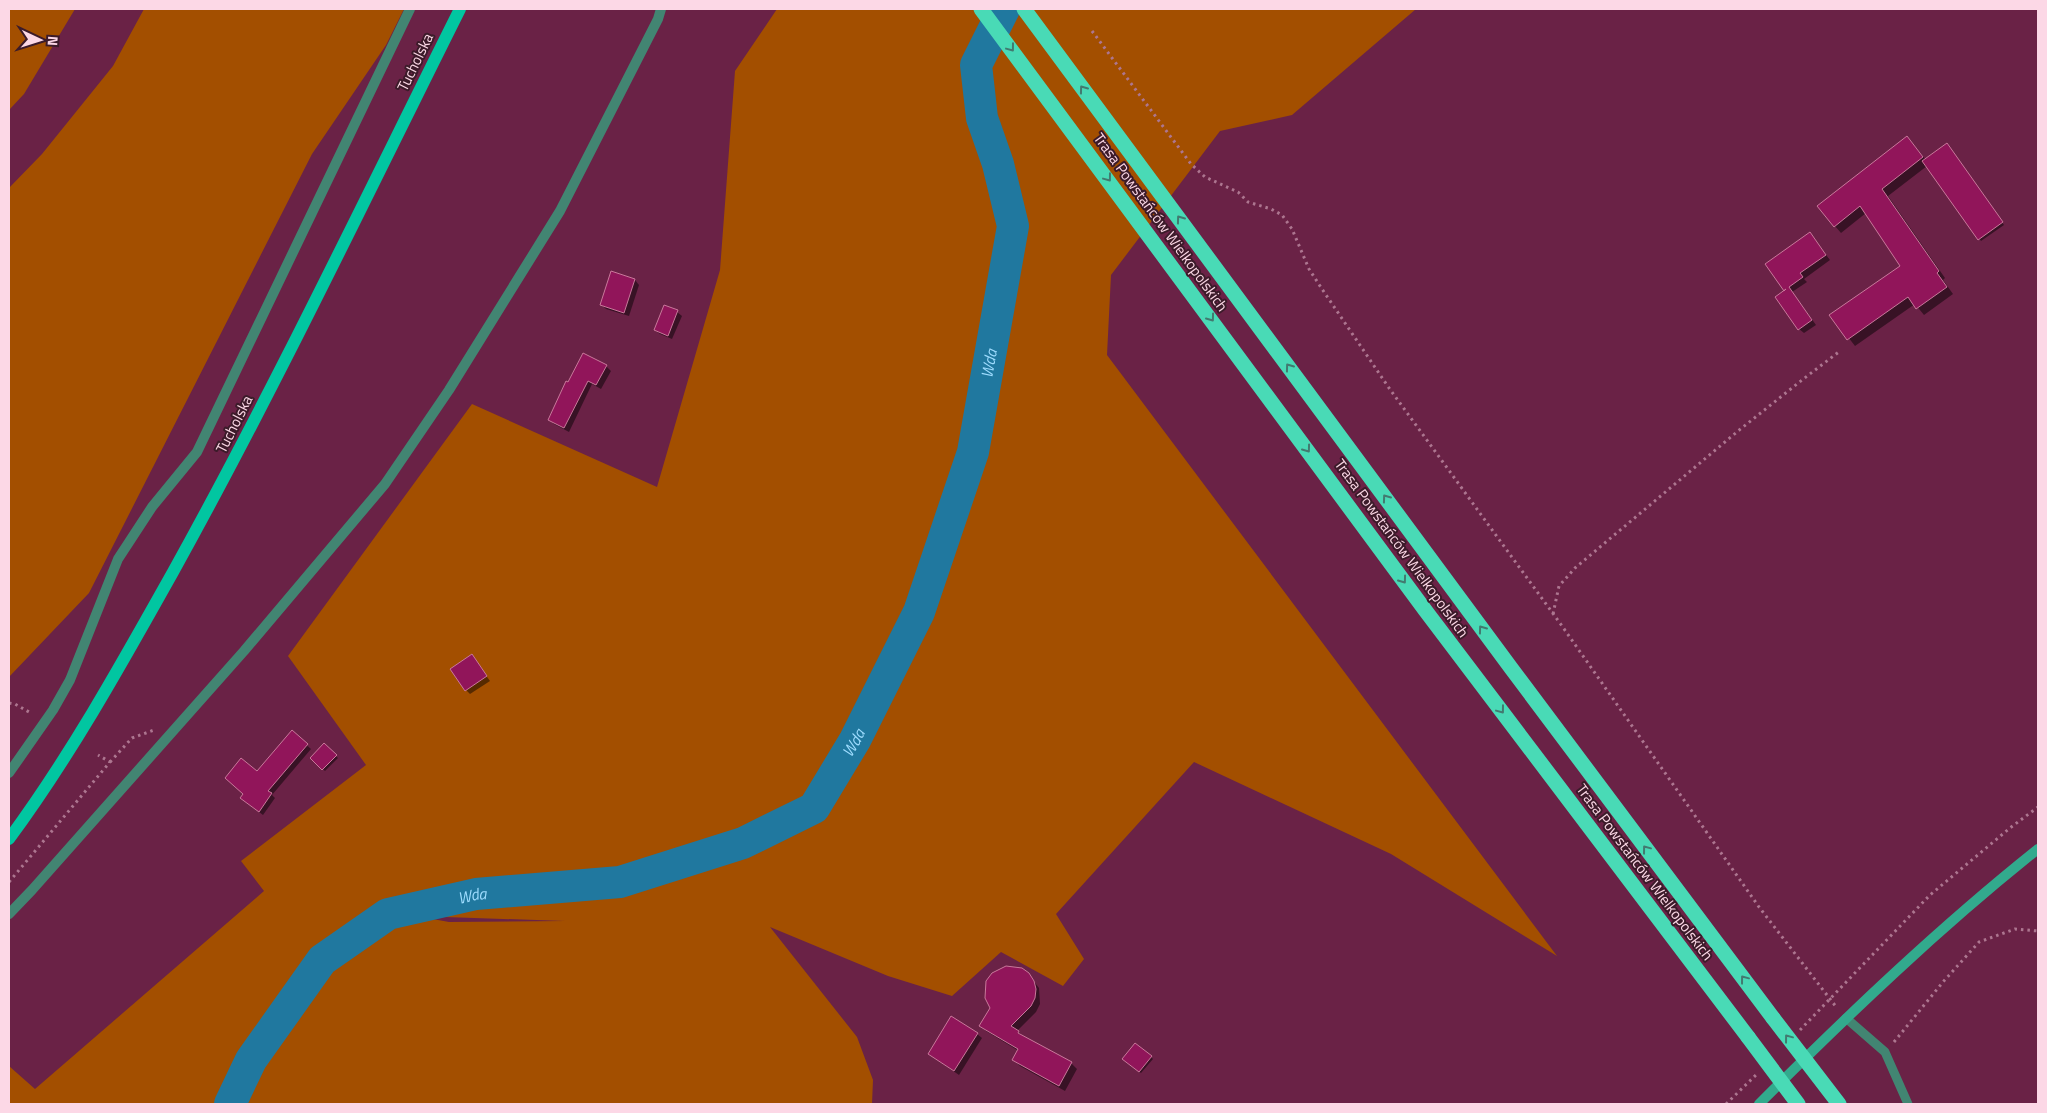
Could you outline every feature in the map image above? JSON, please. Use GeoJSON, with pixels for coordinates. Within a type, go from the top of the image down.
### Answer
{"type":"FeatureCollection","features":[{"type":"Feature","properties":{"kind":"highway","name":"Trasa Powstańców Wielkopolskich"},"geometry":{"type":"LineString","coordinates":[[981,9],[1425,610],[1798,1104]]}},
{"type":"Feature","properties":{"kind":"highway","name":"Trasa Powstańców Wielkopolskich"},"geometry":{"type":"LineString","coordinates":[[1024,9],[1505,660],[1838,1104]]}},
{"type":"Feature","properties":{"kind":"main road","name":"Tucholska"},"geometry":{"type":"LineString","coordinates":[[9,839],[107,689],[210,506],[285,361],[460,9]]}},
{"type":"Feature","properties":{"kind":"street"},"geometry":{"type":"LineString","coordinates":[[9,773],[54,710],[70,680],[118,559],[152,507],[198,452],[410,9]]}},
{"type":"Feature","properties":{"kind":"street"},"geometry":{"type":"LineString","coordinates":[[9,914],[244,651],[385,484],[449,390],[560,211],[658,19],[661,9]]}},
{"type":"Feature","properties":{"kind":"street"},"geometry":{"type":"LineString","coordinates":[[1759,1104],[1846,1018],[1959,913],[2038,848]]}},
{"type":"Feature","properties":{"kind":"lane"},"geometry":{"type":"LineString","coordinates":[[1846,1018],[1885,1052],[1908,1104]]}},
{"type":"Feature","properties":{"kind":"path"},"geometry":{"type":"LineString","coordinates":[[1092,31],[1191,164],[1205,177],[1238,192],[1248,202],[1271,209],[1282,215],[1292,229],[1309,268],[1389,388],[1553,614],[1759,907],[1846,1018]]}},
{"type":"Feature","properties":{"kind":"path"},"geometry":{"type":"LineString","coordinates":[[1553,614],[1554,602],[1559,586],[1575,568],[1738,431],[1840,351]]}},
{"type":"Feature","properties":{"kind":"path"},"geometry":{"type":"LineString","coordinates":[[9,704],[14,704],[29,712]]}},
{"type":"Feature","properties":{"kind":"path"},"geometry":{"type":"LineString","coordinates":[[9,882],[132,738],[162,727],[171,733]]}},
{"type":"Feature","properties":{"kind":"path"},"geometry":{"type":"LineString","coordinates":[[98,755],[110,762]]}},
{"type":"Feature","properties":{"kind":"path"},"geometry":{"type":"LineString","coordinates":[[1797,1034],[1930,895],[2038,807]]}},
{"type":"Feature","properties":{"kind":"path"},"geometry":{"type":"LineString","coordinates":[[1885,1052],[1979,942],[2015,929],[2038,931]]}},
{"type":"Feature","properties":{"kind":"path"},"geometry":{"type":"LineString","coordinates":[[1726,1104],[1762,1069]]}},
{"type":"Feature","properties":{"kind":"shaded area"},"geometry":{"type":"Polygon","coordinates":[[[9,9],[75,9],[24,94],[9,110],[9,9]]]}},
{"type":"Feature","properties":{"kind":"shaded area"},"geometry":{"type":"Polygon","coordinates":[[[144,9],[404,9],[386,45],[312,154],[89,593],[9,677],[9,188],[42,154],[113,66],[144,9]]]}},
{"type":"Feature","properties":{"kind":"shaded area"},"geometry":{"type":"Polygon","coordinates":[[[777,9],[1416,9],[1292,115],[1220,131],[1111,275],[1107,355],[1557,956],[1391,854],[1194,762],[1056,914],[1084,959],[1063,986],[1001,952],[952,996],[888,976],[770,927],[857,1037],[873,1080],[872,1104],[9,1104],[9,1066],[35,1089],[264,891],[241,861],[366,765],[288,656],[472,404],[657,487],[720,270],[735,71],[777,9]],[[416,916],[449,922],[566,921],[416,916]]]}},
{"type":"Feature","properties":{"kind":"building"},"geometry":{"type":"Polygon","coordinates":[[[1907,136],[1923,157],[1882,189],[1939,271],[1937,273],[1947,287],[1916,309],[1908,297],[1847,340],[1829,315],[1900,266],[1860,206],[1834,227],[1817,206],[1907,136]]]}},
{"type":"Feature","properties":{"kind":"building"},"geometry":{"type":"Polygon","coordinates":[[[1947,143],[2003,222],[1978,240],[1922,161],[1947,143]]]}},
{"type":"Feature","properties":{"kind":"building"},"geometry":{"type":"Polygon","coordinates":[[[1810,232],[1826,255],[1800,273],[1803,277],[1789,287],[1812,320],[1798,330],[1775,297],[1784,291],[1765,264],[1810,232]]]}},
{"type":"Feature","properties":{"kind":"building"},"geometry":{"type":"Polygon","coordinates":[[[611,271],[635,279],[624,313],[600,305],[611,271]]]}},
{"type":"Feature","properties":{"kind":"building"},"geometry":{"type":"Polygon","coordinates":[[[664,305],[678,310],[668,336],[654,330],[664,305]]]}},
{"type":"Feature","properties":{"kind":"building"},"geometry":{"type":"Polygon","coordinates":[[[583,353],[607,365],[596,385],[588,381],[564,428],[548,420],[566,381],[568,382],[583,353]]]}},
{"type":"Feature","properties":{"kind":"building"},"geometry":{"type":"Polygon","coordinates":[[[472,654],[487,676],[465,691],[450,669],[472,654]]]}},
{"type":"Feature","properties":{"kind":"building"},"geometry":{"type":"Polygon","coordinates":[[[292,730],[308,744],[268,791],[272,793],[259,812],[240,798],[243,794],[225,778],[241,758],[257,771],[292,730]]]}},
{"type":"Feature","properties":{"kind":"building"},"geometry":{"type":"Polygon","coordinates":[[[324,743],[337,755],[322,770],[310,758],[324,743]]]}},
{"type":"Feature","properties":{"kind":"building"},"geometry":{"type":"Polygon","coordinates":[[[1006,966],[1022,968],[1029,973],[1036,989],[1035,998],[1031,1006],[1011,1026],[1019,1031],[1018,1033],[1072,1062],[1059,1086],[1012,1060],[1018,1049],[979,1026],[990,1008],[985,998],[986,981],[992,973],[1006,966]]]}},
{"type":"Feature","properties":{"kind":"building"},"geometry":{"type":"Polygon","coordinates":[[[951,1016],[978,1033],[954,1071],[928,1054],[951,1016]]]}},
{"type":"Feature","properties":{"kind":"building"},"geometry":{"type":"Polygon","coordinates":[[[1135,1043],[1152,1056],[1139,1072],[1122,1059],[1135,1043]]]}},
{"type":"Feature","properties":{"kind":"waterway","name":"Wda"},"geometry":{"type":"LineString","coordinates":[[230,1104],[251,1060],[322,960],[388,914],[476,894],[620,882],[743,843],[814,808],[855,740],[919,612],[973,452],[1013,226],[998,164],[982,118],[976,65],[1004,9]]}}]}
